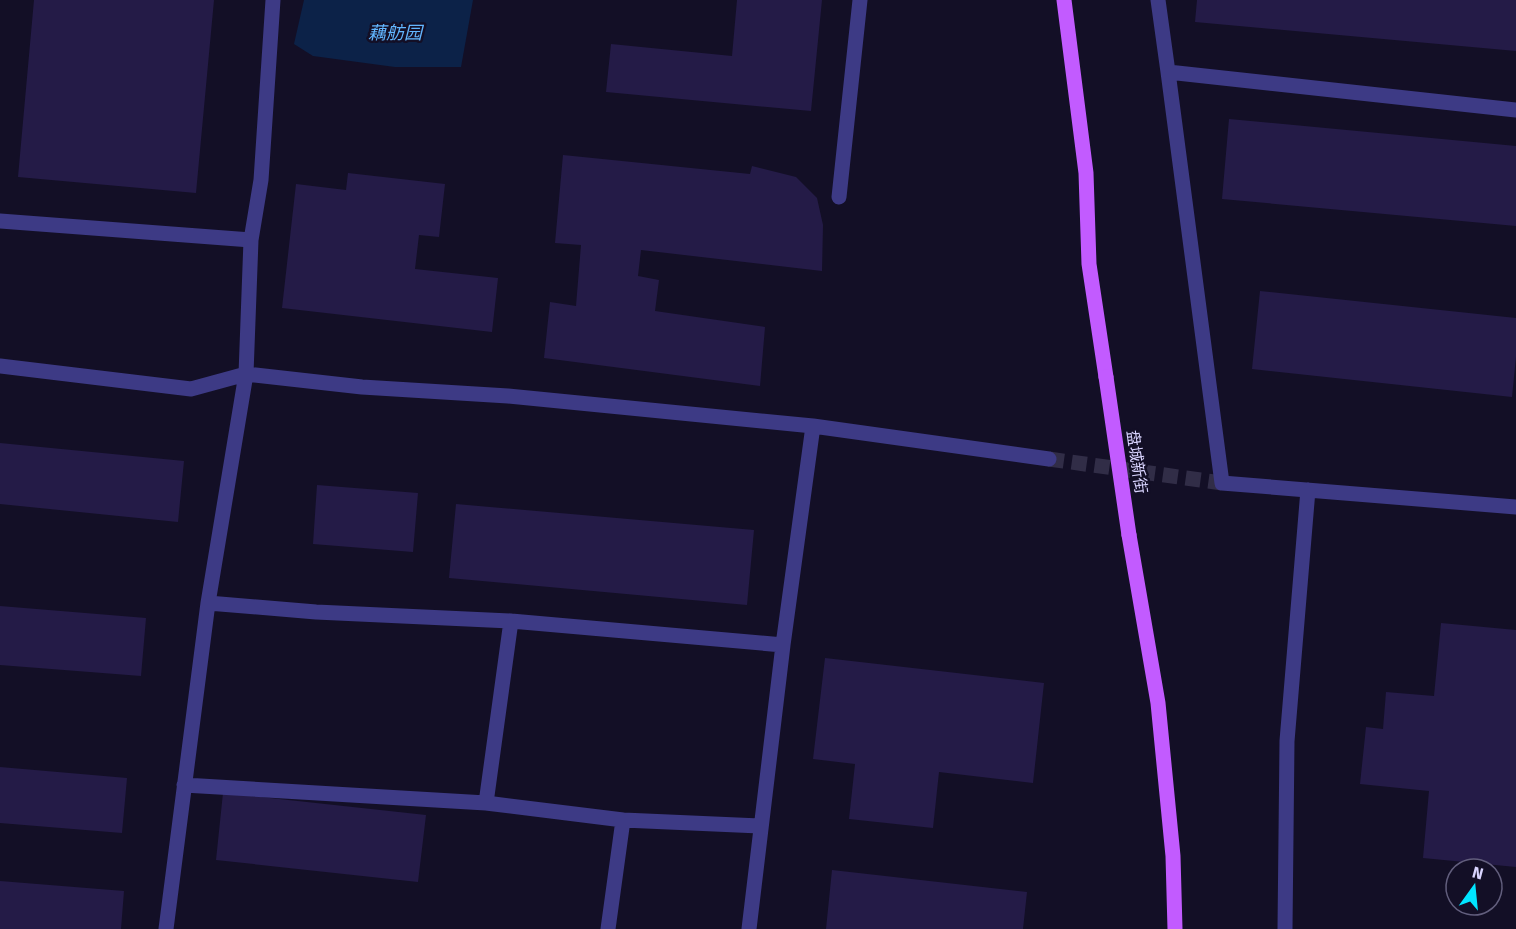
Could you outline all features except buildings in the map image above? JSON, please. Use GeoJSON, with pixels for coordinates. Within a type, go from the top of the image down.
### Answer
{"type":"FeatureCollection","features":[{"type":"Feature","properties":{"kind":"main road","name":"盘城新街"},"geometry":{"type":"LineString","coordinates":[[1064,0],[1086,173],[1089,264],[1129,535],[1158,703],[1173,856],[1175,929]]}},
{"type":"Feature","properties":{"kind":"lane"},"geometry":{"type":"LineString","coordinates":[[166,929],[208,603],[246,374],[251,240],[261,180],[273,0]]}},
{"type":"Feature","properties":{"kind":"lane"},"geometry":{"type":"LineString","coordinates":[[839,197],[860,0]]}},
{"type":"Feature","properties":{"kind":"lane"},"geometry":{"type":"LineString","coordinates":[[1158,0],[1222,483],[1516,507]]}},
{"type":"Feature","properties":{"kind":"lane"},"geometry":{"type":"LineString","coordinates":[[1168,72],[1516,110]]}},
{"type":"Feature","properties":{"kind":"lane"},"geometry":{"type":"LineString","coordinates":[[0,221],[251,240]]}},
{"type":"Feature","properties":{"kind":"lane"},"geometry":{"type":"LineString","coordinates":[[0,366],[191,389],[246,374],[362,387],[508,396],[813,426],[1049,459]]}},
{"type":"Feature","properties":{"kind":"lane"},"geometry":{"type":"LineString","coordinates":[[748,929],[813,426]]}},
{"type":"Feature","properties":{"kind":"lane"},"geometry":{"type":"LineString","coordinates":[[1285,929],[1287,741],[1308,490]]}},
{"type":"Feature","properties":{"kind":"lane"},"geometry":{"type":"LineString","coordinates":[[208,603],[316,612],[511,621],[783,645]]}},
{"type":"Feature","properties":{"kind":"lane"},"geometry":{"type":"LineString","coordinates":[[486,803],[511,621]]}},
{"type":"Feature","properties":{"kind":"lane"},"geometry":{"type":"LineString","coordinates":[[184,785],[486,803],[623,820],[760,826]]}},
{"type":"Feature","properties":{"kind":"lane"},"geometry":{"type":"LineString","coordinates":[[608,929],[623,820]]}},
{"type":"Feature","properties":{"kind":"water","name":"藕舫园"},"geometry":{"type":"Polygon","coordinates":[[[304,0],[473,0],[461,67],[395,67],[313,56],[294,44],[304,0]]]}},
{"type":"Feature","properties":{"kind":"tunnel"},"geometry":{"type":"LineString","coordinates":[[1049,459],[1222,483]]}}]}
